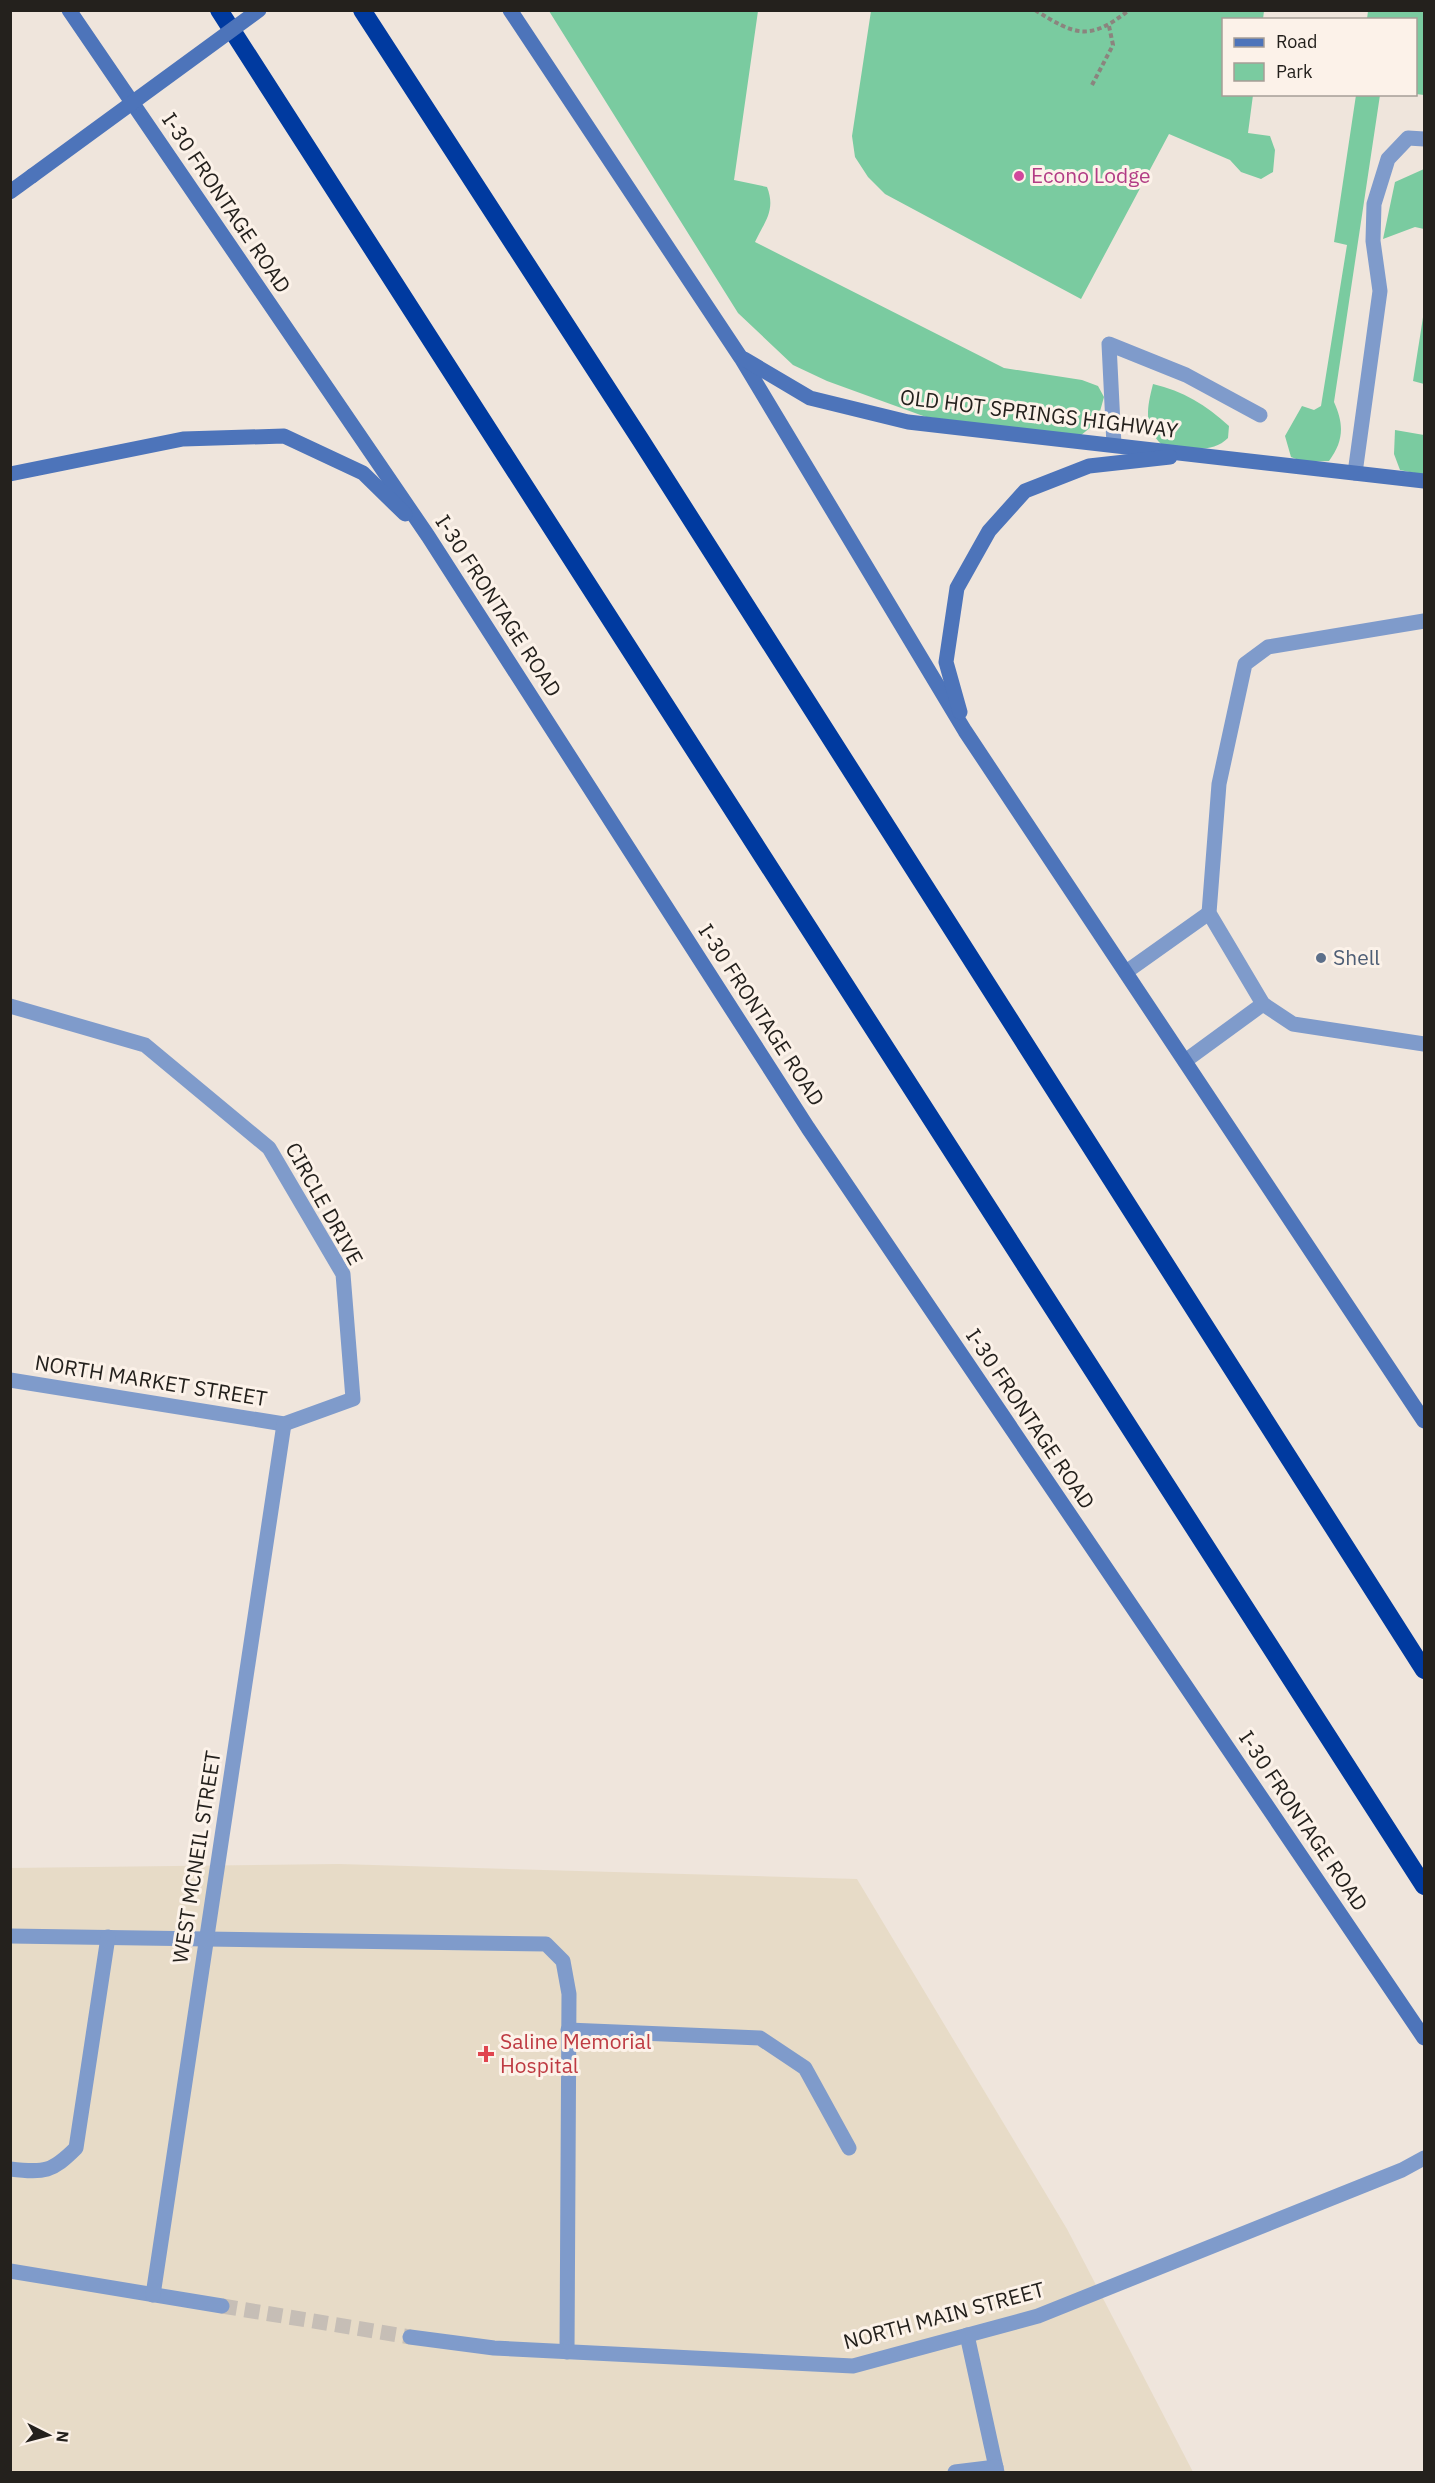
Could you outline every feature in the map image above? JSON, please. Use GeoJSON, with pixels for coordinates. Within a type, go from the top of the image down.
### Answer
{"type":"FeatureCollection","features":[{"type":"Feature","properties":{"kind":"highway"},"geometry":{"type":"LineString","coordinates":[[219,10],[1425,1886]]}},
{"type":"Feature","properties":{"kind":"highway"},"geometry":{"type":"LineString","coordinates":[[362,10],[647,449],[1425,1670]]}},
{"type":"Feature","properties":{"kind":"main road","name":"I-30 FRONTAGE ROAD"},"geometry":{"type":"LineString","coordinates":[[69,10],[428,536],[808,1128],[1425,2038]]}},
{"type":"Feature","properties":{"kind":"main road"},"geometry":{"type":"LineString","coordinates":[[10,192],[259,10]]}},
{"type":"Feature","properties":{"kind":"main road"},"geometry":{"type":"LineString","coordinates":[[510,10],[741,358],[965,731],[1425,1421]]}},
{"type":"Feature","properties":{"kind":"main road","name":"OLD HOT SPRINGS HIGHWAY"},"geometry":{"type":"LineString","coordinates":[[741,358],[810,398],[908,422],[1425,481]]}},
{"type":"Feature","properties":{"kind":"main road"},"geometry":{"type":"LineString","coordinates":[[10,474],[183,439],[284,436],[363,472],[428,536]]}},
{"type":"Feature","properties":{"kind":"main road","name":"OLD HOT SPRINGS HIGHWAY"},"geometry":{"type":"LineString","coordinates":[[965,731],[946,662],[957,588],[989,531],[1025,491],[1089,466],[1200,454]]}},
{"type":"Feature","properties":{"kind":"street"},"geometry":{"type":"LineString","coordinates":[[1355,473],[1380,291],[1373,241],[1374,204],[1388,159],[1408,138],[1425,138]]}},
{"type":"Feature","properties":{"kind":"street"},"geometry":{"type":"LineString","coordinates":[[1114,445],[1109,344],[1186,375],[1260,415]]}},
{"type":"Feature","properties":{"kind":"street"},"geometry":{"type":"LineString","coordinates":[[1425,621],[1268,646],[1245,663],[1219,784],[1209,913],[1263,1004],[1293,1024],[1425,1044]]}},
{"type":"Feature","properties":{"kind":"street"},"geometry":{"type":"LineString","coordinates":[[1126,972],[1209,913]]}},
{"type":"Feature","properties":{"kind":"street"},"geometry":{"type":"LineString","coordinates":[[1185,1061],[1263,1004]]}},
{"type":"Feature","properties":{"kind":"street","name":"CIRCLE DRIVE"},"geometry":{"type":"LineString","coordinates":[[10,1006],[145,1045],[269,1148],[343,1274],[353,1399],[284,1424]]}},
{"type":"Feature","properties":{"kind":"street","name":"NORTH MARKET STREET"},"geometry":{"type":"LineString","coordinates":[[10,1380],[284,1424]]}},
{"type":"Feature","properties":{"kind":"street","name":"WEST MCNEIL STREET"},"geometry":{"type":"LineString","coordinates":[[153,2295],[284,1424]]}},
{"type":"Feature","properties":{"kind":"street"},"geometry":{"type":"LineString","coordinates":[[10,1936],[206,1937],[546,1944],[563,1961],[569,1994],[567,2352]]}},
{"type":"Feature","properties":{"kind":"street"},"geometry":{"type":"LineString","coordinates":[[10,2169],[29,2171],[57,2168],[76,2148],[108,1937]]}},
{"type":"Feature","properties":{"kind":"street"},"geometry":{"type":"LineString","coordinates":[[568,2030],[760,2038],[805,2068],[849,2148]]}},
{"type":"Feature","properties":{"kind":"street","name":"NORTH MAIN STREET"},"geometry":{"type":"LineString","coordinates":[[410,2337],[494,2348],[853,2366],[1038,2316],[1402,2170],[1425,2158]]}},
{"type":"Feature","properties":{"kind":"street"},"geometry":{"type":"LineString","coordinates":[[10,2271],[222,2306]]}},
{"type":"Feature","properties":{"kind":"street"},"geometry":{"type":"LineString","coordinates":[[955,2472],[996,2470],[967,2335]]}},
{"type":"Feature","properties":{"kind":"path"},"geometry":{"type":"LineString","coordinates":[[1035,10],[1075,32],[1109,26],[1129,10]]}},
{"type":"Feature","properties":{"kind":"path"},"geometry":{"type":"LineString","coordinates":[[1092,85],[1113,45],[1109,26]]}},
{"type":"Feature","properties":{"kind":"shaded area","name":"Saline Memorial Hospital"},"geometry":{"type":"Polygon","coordinates":[[[339,1864],[857,1879],[1067,2229],[1193,2472],[11,2472],[10,1868],[339,1864]]]}},
{"type":"Feature","properties":{"kind":"green space"},"geometry":{"type":"Polygon","coordinates":[[[549,11],[758,11],[734,180],[767,187],[770,209],[755,242],[1004,368],[1082,380],[1098,386],[1104,397],[1097,422],[1080,436],[926,417],[827,381],[793,365],[738,313],[549,11]]]}},
{"type":"Feature","properties":{"kind":"green space"},"geometry":{"type":"Polygon","coordinates":[[[871,11],[1264,11],[1263,18],[1222,18],[1222,96],[1253,96],[1248,133],[1270,136],[1275,150],[1273,172],[1261,179],[1241,172],[1230,160],[1169,134],[1081,299],[885,194],[868,177],[855,157],[852,136],[871,11]]]}},
{"type":"Feature","properties":{"kind":"green space"},"geometry":{"type":"Polygon","coordinates":[[[1368,11],[1424,11],[1424,95],[1417,94],[1417,18],[1367,18],[1368,11]]]}},
{"type":"Feature","properties":{"kind":"green space"},"geometry":{"type":"Polygon","coordinates":[[[1356,96],[1380,96],[1334,402],[1340,418],[1340,439],[1329,461],[1304,462],[1291,457],[1285,436],[1302,406],[1314,410],[1321,406],[1347,245],[1334,242],[1356,96]]]}},
{"type":"Feature","properties":{"kind":"green space"},"geometry":{"type":"Polygon","coordinates":[[[1424,169],[1424,229],[1415,227],[1383,239],[1395,182],[1424,169]]]}},
{"type":"Feature","properties":{"kind":"green space"},"geometry":{"type":"Polygon","coordinates":[[[1424,311],[1424,384],[1413,381],[1424,311]]]}},
{"type":"Feature","properties":{"kind":"green space"},"geometry":{"type":"Polygon","coordinates":[[[1153,384],[1184,395],[1212,412],[1229,426],[1228,438],[1214,447],[1206,448],[1162,445],[1149,424],[1148,409],[1153,384]]]}},
{"type":"Feature","properties":{"kind":"green space"},"geometry":{"type":"Polygon","coordinates":[[[1395,430],[1424,435],[1424,475],[1400,470],[1394,454],[1395,430]]]}},
{"type":"Feature","properties":{"kind":"tunnel"},"geometry":{"type":"LineString","coordinates":[[222,2306],[410,2337]]}},
{"type":"Feature","properties":{"kind":"place","name":"Econo Lodge"},"geometry":{"type":"Point","coordinates":[1019,176]}},
{"type":"Feature","properties":{"kind":"place","name":"Shell"},"geometry":{"type":"Point","coordinates":[1321,958]}},
{"type":"Feature","properties":{"kind":"place","name":"Saline Memorial Hospital"},"geometry":{"type":"Point","coordinates":[486,2054]}}]}
